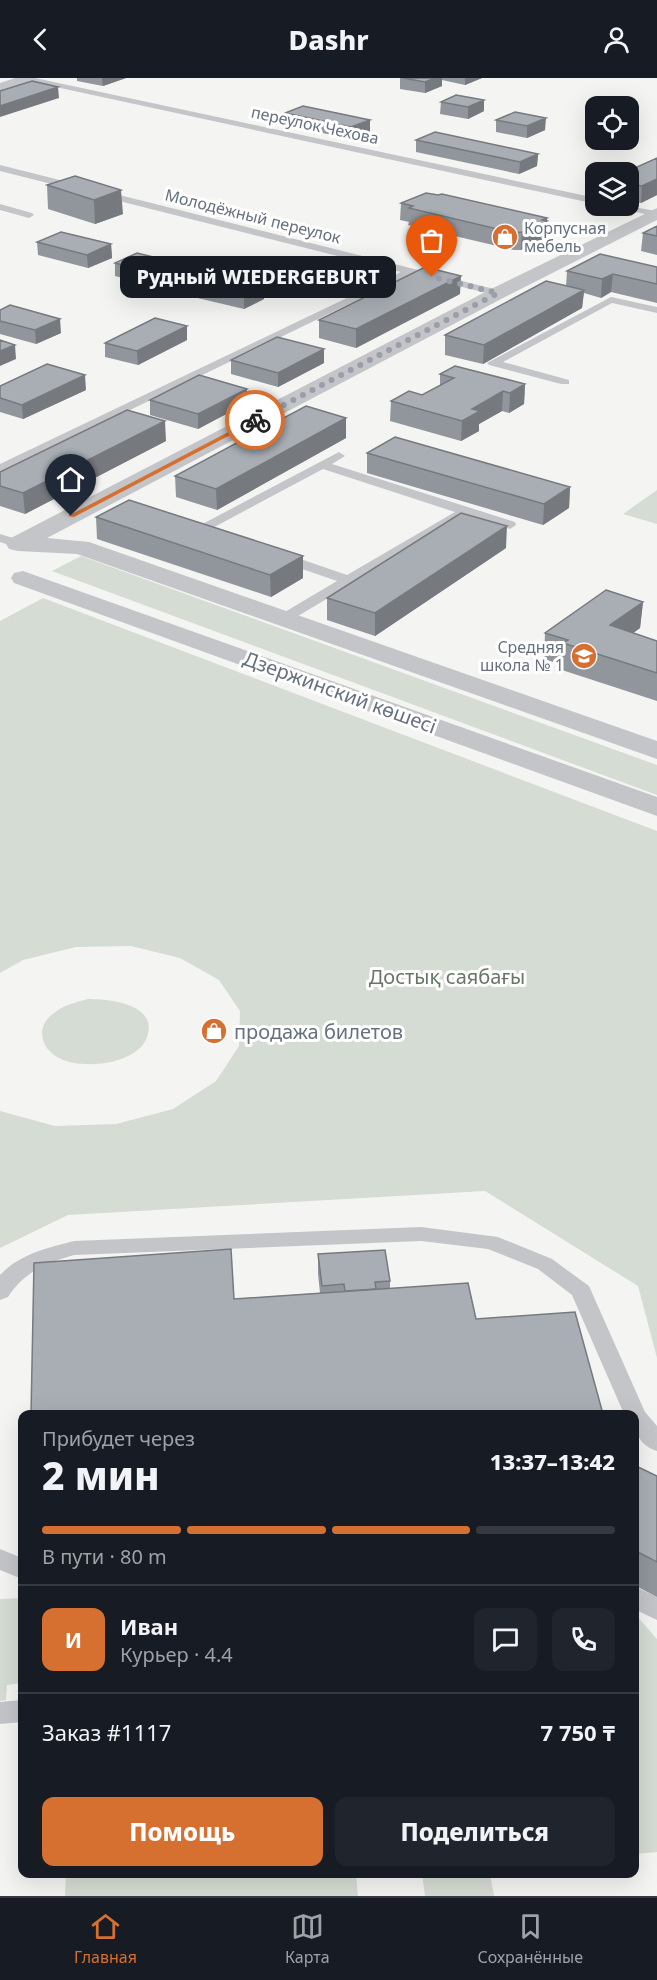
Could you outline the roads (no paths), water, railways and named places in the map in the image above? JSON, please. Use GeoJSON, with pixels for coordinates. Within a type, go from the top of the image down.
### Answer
{"type":"FeatureCollection","features":[{"type":"Feature","properties":{"kind":"street"},"geometry":{"type":"LineString","coordinates":[[0,88],[29,78]]}},
{"type":"Feature","properties":{"kind":"street"},"geometry":{"type":"LineString","coordinates":[[6,543],[106,497],[656,214]]}},
{"type":"Feature","properties":{"kind":"street"},"geometry":{"type":"LineString","coordinates":[[580,253],[602,258]]}},
{"type":"Feature","properties":{"kind":"street"},"geometry":{"type":"LineString","coordinates":[[6,543],[11,584]]}},
{"type":"Feature","properties":{"kind":"street"},"geometry":{"type":"LineString","coordinates":[[6,543],[80,547],[657,751]]}},
{"type":"Feature","properties":{"kind":"street","name":"Дзержинский көшесі"},"geometry":{"type":"LineString","coordinates":[[11,584],[657,807]]}},
{"type":"Feature","properties":{"kind":"lane","name":"переулок Чехова"},"geometry":{"type":"LineString","coordinates":[[29,78],[585,199]]}},
{"type":"Feature","properties":{"kind":"lane","name":"Молодёжный переулок"},"geometry":{"type":"LineString","coordinates":[[0,168],[410,271],[507,289],[536,290]]}},
{"type":"Feature","properties":{"kind":"lane"},"geometry":{"type":"LineString","coordinates":[[0,207],[29,214]]}},
{"type":"Feature","properties":{"kind":"lane"},"geometry":{"type":"LineString","coordinates":[[639,211],[656,214]]}},
{"type":"Feature","properties":{"kind":"lane"},"geometry":{"type":"LineString","coordinates":[[0,469],[410,271]]}},
{"type":"Feature","properties":{"kind":"lane"},"geometry":{"type":"LineString","coordinates":[[565,382],[493,363],[611,300],[657,310]]}},
{"type":"Feature","properties":{"kind":"lane"},"geometry":{"type":"LineString","coordinates":[[578,301],[599,306]]}},
{"type":"Feature","properties":{"kind":"lane"},"geometry":{"type":"LineString","coordinates":[[223,537],[195,527],[339,456]]}},
{"type":"Feature","properties":{"kind":"lane"},"geometry":{"type":"LineString","coordinates":[[322,465],[510,525]]}},
{"type":"Feature","properties":{"kind":"lane"},"geometry":{"type":"LineString","coordinates":[[106,497],[127,504]]}},
{"type":"Feature","properties":{"kind":"lane"},"geometry":{"type":"LineString","coordinates":[[283,619],[465,511]]}},
{"type":"Feature","properties":{"kind":"lane"},"geometry":{"type":"LineString","coordinates":[[268,553],[347,580]]}},
{"type":"Feature","properties":{"kind":"lane"},"geometry":{"type":"LineString","coordinates":[[0,1292],[8,1278],[34,1258],[74,1248],[421,1234],[491,1242],[545,1264],[581,1292],[633,1410]]}},
{"type":"Feature","properties":{"kind":"lane"},"geometry":{"type":"LineString","coordinates":[[639,1421],[657,1442]]}},
{"type":"Feature","properties":{"kind":"lane"},"geometry":{"type":"LineString","coordinates":[[0,1559],[18,1567]]}},
{"type":"Feature","properties":{"kind":"lane"},"geometry":{"type":"LineString","coordinates":[[639,1599],[657,1610]]}},
{"type":"Feature","properties":{"kind":"lane"},"geometry":{"type":"LineString","coordinates":[[0,1713],[18,1711]]}},
{"type":"Feature","properties":{"kind":"place","name":"Корпусная мебель"},"geometry":{"type":"Point","coordinates":[505,237]}},
{"type":"Feature","properties":{"kind":"place","name":"Рудный WIEDERGEBURT"},"geometry":{"type":"Point","coordinates":[432,277]}},
{"type":"Feature","properties":{"kind":"place","name":"Средняя школа № 1"},"geometry":{"type":"Point","coordinates":[584,656]}},
{"type":"Feature","properties":{"kind":"place","name":"продажа билетов"},"geometry":{"type":"Point","coordinates":[214,1031]}},
{"type":"Feature","properties":{"kind":"park label","name":"Достық саябағы"},"geometry":{"type":"Point","coordinates":[447,976]}}]}
